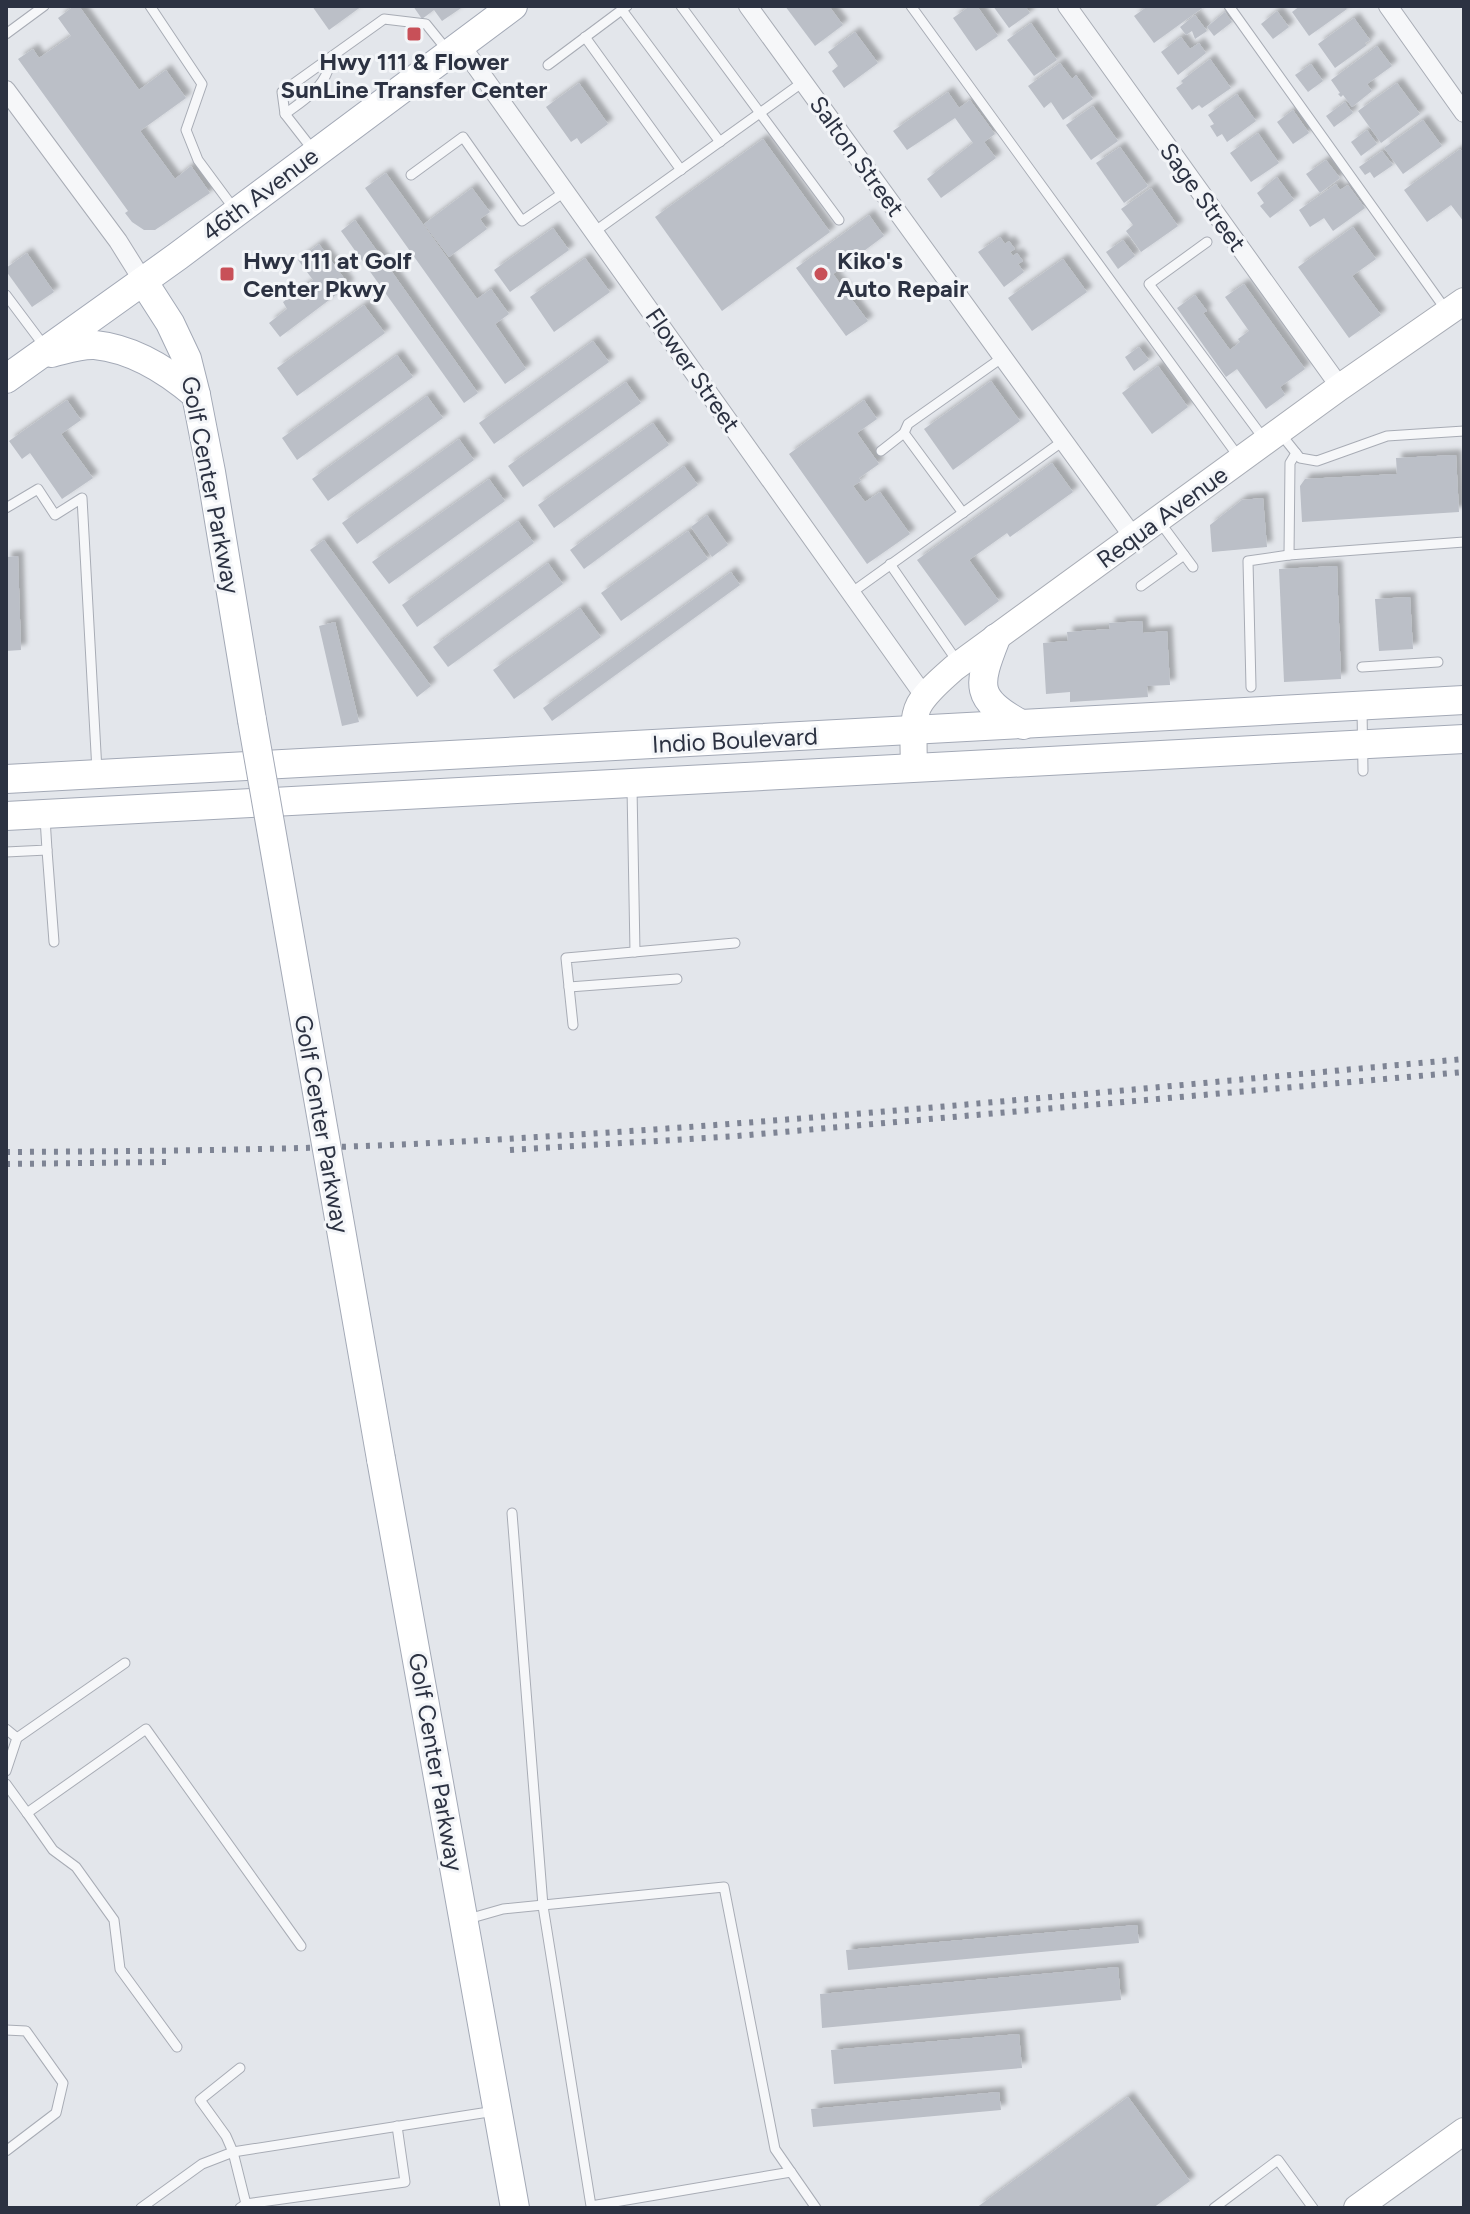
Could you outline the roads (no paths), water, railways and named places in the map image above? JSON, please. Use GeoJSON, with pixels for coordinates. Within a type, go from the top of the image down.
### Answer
{"type":"FeatureCollection","features":[{"type":"Feature","properties":{"kind":"main road","name":"46th Avenue"},"geometry":{"type":"LineString","coordinates":[[6,379],[513,6]]}},
{"type":"Feature","properties":{"kind":"main road","name":"Golf Center Parkway"},"geometry":{"type":"LineString","coordinates":[[143,281],[170,323],[187,359],[211,472],[381,1459],[515,2208]]}},
{"type":"Feature","properties":{"kind":"main road"},"geometry":{"type":"LineString","coordinates":[[43,353],[93,345],[124,352],[158,366],[196,395]]}},
{"type":"Feature","properties":{"kind":"main road"},"geometry":{"type":"LineString","coordinates":[[996,638],[983,671],[985,694],[1001,713],[1023,725]]}},
{"type":"Feature","properties":{"kind":"main road","name":"Indio Boulevard"},"geometry":{"type":"LineString","coordinates":[[6,779],[1464,700]]}},
{"type":"Feature","properties":{"kind":"main road","name":"Indio Boulevard"},"geometry":{"type":"LineString","coordinates":[[6,816],[914,768],[1363,758],[1464,739]]}},
{"type":"Feature","properties":{"kind":"main road"},"geometry":{"type":"LineString","coordinates":[[511,791],[526,777],[545,769],[602,764],[659,744]]}},
{"type":"Feature","properties":{"kind":"street","name":"Salton Street"},"geometry":{"type":"LineString","coordinates":[[748,6],[1134,538]]}},
{"type":"Feature","properties":{"kind":"street","name":"Sage Street"},"geometry":{"type":"LineString","coordinates":[[1067,6],[1340,387]]}},
{"type":"Feature","properties":{"kind":"street"},"geometry":{"type":"LineString","coordinates":[[1388,6],[1464,113]]}},
{"type":"Feature","properties":{"kind":"street","name":"Flower Street"},"geometry":{"type":"LineString","coordinates":[[454,48],[566,191],[925,697]]}},
{"type":"Feature","properties":{"kind":"street","name":"Golf Center Parkway"},"geometry":{"type":"LineString","coordinates":[[6,90],[118,241],[143,281]]}},
{"type":"Feature","properties":{"kind":"street","name":"Requa Avenue"},"geometry":{"type":"LineString","coordinates":[[914,768],[919,706],[959,664],[1340,387],[1458,310]]}},
{"type":"Feature","properties":{"kind":"street"},"geometry":{"type":"LineString","coordinates":[[1357,2208],[1464,2131]]}},
{"type":"Feature","properties":{"kind":"lane"},"geometry":{"type":"LineString","coordinates":[[6,34],[44,6]]}},
{"type":"Feature","properties":{"kind":"lane"},"geometry":{"type":"LineString","coordinates":[[150,6],[202,84],[186,130],[198,160],[237,212]]}},
{"type":"Feature","properties":{"kind":"lane"},"geometry":{"type":"LineString","coordinates":[[681,6],[839,220]]}},
{"type":"Feature","properties":{"kind":"lane"},"geometry":{"type":"LineString","coordinates":[[911,6],[1241,460]]}},
{"type":"Feature","properties":{"kind":"lane"},"geometry":{"type":"LineString","coordinates":[[1229,6],[1458,310]]}},
{"type":"Feature","properties":{"kind":"lane"},"geometry":{"type":"LineString","coordinates":[[548,65],[624,8],[720,142]]}},
{"type":"Feature","properties":{"kind":"lane"},"geometry":{"type":"LineString","coordinates":[[315,153],[285,114],[282,92],[384,19],[426,24],[454,48]]}},
{"type":"Feature","properties":{"kind":"lane"},"geometry":{"type":"LineString","coordinates":[[585,37],[681,170]]}},
{"type":"Feature","properties":{"kind":"lane"},"geometry":{"type":"LineString","coordinates":[[285,114],[315,90],[327,75],[324,63]]}},
{"type":"Feature","properties":{"kind":"lane"},"geometry":{"type":"LineString","coordinates":[[594,232],[803,82]]}},
{"type":"Feature","properties":{"kind":"lane"},"geometry":{"type":"LineString","coordinates":[[411,175],[463,137],[522,221],[566,191]]}},
{"type":"Feature","properties":{"kind":"lane"},"geometry":{"type":"LineString","coordinates":[[1207,242],[1149,284],[1273,437],[1300,458],[1317,461],[1387,436],[1464,431]]}},
{"type":"Feature","properties":{"kind":"lane"},"geometry":{"type":"LineString","coordinates":[[7,299],[43,353]]}},
{"type":"Feature","properties":{"kind":"lane"},"geometry":{"type":"LineString","coordinates":[[881,451],[904,433],[908,424],[1003,357]]}},
{"type":"Feature","properties":{"kind":"lane"},"geometry":{"type":"LineString","coordinates":[[904,433],[963,513]]}},
{"type":"Feature","properties":{"kind":"lane"},"geometry":{"type":"LineString","coordinates":[[851,593],[1063,441]]}},
{"type":"Feature","properties":{"kind":"lane"},"geometry":{"type":"LineString","coordinates":[[1289,555],[1290,463],[1296,453]]}},
{"type":"Feature","properties":{"kind":"lane"},"geometry":{"type":"LineString","coordinates":[[6,508],[38,489],[55,515],[82,498],[97,774]]}},
{"type":"Feature","properties":{"kind":"lane"},"geometry":{"type":"LineString","coordinates":[[1159,520],[1193,567]]}},
{"type":"Feature","properties":{"kind":"lane"},"geometry":{"type":"LineString","coordinates":[[1251,687],[1248,561],[1464,542]]}},
{"type":"Feature","properties":{"kind":"lane"},"geometry":{"type":"LineString","coordinates":[[1141,586],[1184,555]]}},
{"type":"Feature","properties":{"kind":"lane"},"geometry":{"type":"LineString","coordinates":[[890,564],[959,664]]}},
{"type":"Feature","properties":{"kind":"lane"},"geometry":{"type":"LineString","coordinates":[[1362,667],[1438,662]]}},
{"type":"Feature","properties":{"kind":"lane"},"geometry":{"type":"LineString","coordinates":[[1362,706],[1363,758]]}},
{"type":"Feature","properties":{"kind":"lane"},"geometry":{"type":"LineString","coordinates":[[632,784],[635,952]]}},
{"type":"Feature","properties":{"kind":"lane"},"geometry":{"type":"LineString","coordinates":[[45,814],[54,942]]}},
{"type":"Feature","properties":{"kind":"lane"},"geometry":{"type":"LineString","coordinates":[[6,852],[47,850]]}},
{"type":"Feature","properties":{"kind":"lane"},"geometry":{"type":"LineString","coordinates":[[573,1025],[566,958],[735,943]]}},
{"type":"Feature","properties":{"kind":"lane"},"geometry":{"type":"LineString","coordinates":[[569,987],[677,979]]}},
{"type":"Feature","properties":{"kind":"lane"},"geometry":{"type":"LineString","coordinates":[[512,1513],[543,1906],[591,2206],[791,2172]]}},
{"type":"Feature","properties":{"kind":"lane"},"geometry":{"type":"LineString","coordinates":[[6,1771],[17,1738],[125,1663]]}},
{"type":"Feature","properties":{"kind":"lane"},"geometry":{"type":"LineString","coordinates":[[6,1729],[17,1738]]}},
{"type":"Feature","properties":{"kind":"lane"},"geometry":{"type":"LineString","coordinates":[[27,1813],[146,1729],[301,1946]]}},
{"type":"Feature","properties":{"kind":"lane"},"geometry":{"type":"LineString","coordinates":[[6,1784],[53,1850],[76,1867],[114,1920],[120,1969],[177,2047]]}},
{"type":"Feature","properties":{"kind":"lane"},"geometry":{"type":"LineString","coordinates":[[465,1920],[503,1909],[724,1887],[775,2149],[816,2208]]}},
{"type":"Feature","properties":{"kind":"lane"},"geometry":{"type":"LineString","coordinates":[[6,2030],[26,2031],[63,2083],[56,2113],[6,2151]]}},
{"type":"Feature","properties":{"kind":"lane"},"geometry":{"type":"LineString","coordinates":[[240,2068],[200,2100],[226,2136],[233,2152],[243,2206],[405,2182],[397,2126]]}},
{"type":"Feature","properties":{"kind":"lane"},"geometry":{"type":"LineString","coordinates":[[141,2208],[202,2164],[233,2152],[498,2111]]}},
{"type":"Feature","properties":{"kind":"lane"},"geometry":{"type":"LineString","coordinates":[[1214,2208],[1278,2160],[1313,2208]]}},
{"type":"Feature","properties":{"kind":"railway"},"geometry":{"type":"LineString","coordinates":[[6,1152],[353,1146],[593,1134],[1464,1059]]}},
{"type":"Feature","properties":{"kind":"railway"},"geometry":{"type":"LineString","coordinates":[[510,1150],[737,1136],[1464,1072]]}},
{"type":"Feature","properties":{"kind":"railway"},"geometry":{"type":"LineString","coordinates":[[6,1164],[166,1162]]}},
{"type":"Feature","properties":{"kind":"place","name":"Hwy 111 & Flower SunLine Transfer Center"},"geometry":{"type":"Point","coordinates":[414,34]}},
{"type":"Feature","properties":{"kind":"place","name":"Hwy 111 at Golf Center Pkwy"},"geometry":{"type":"Point","coordinates":[227,274]}},
{"type":"Feature","properties":{"kind":"place","name":"Kiko's Auto Repair"},"geometry":{"type":"Point","coordinates":[821,274]}}]}
